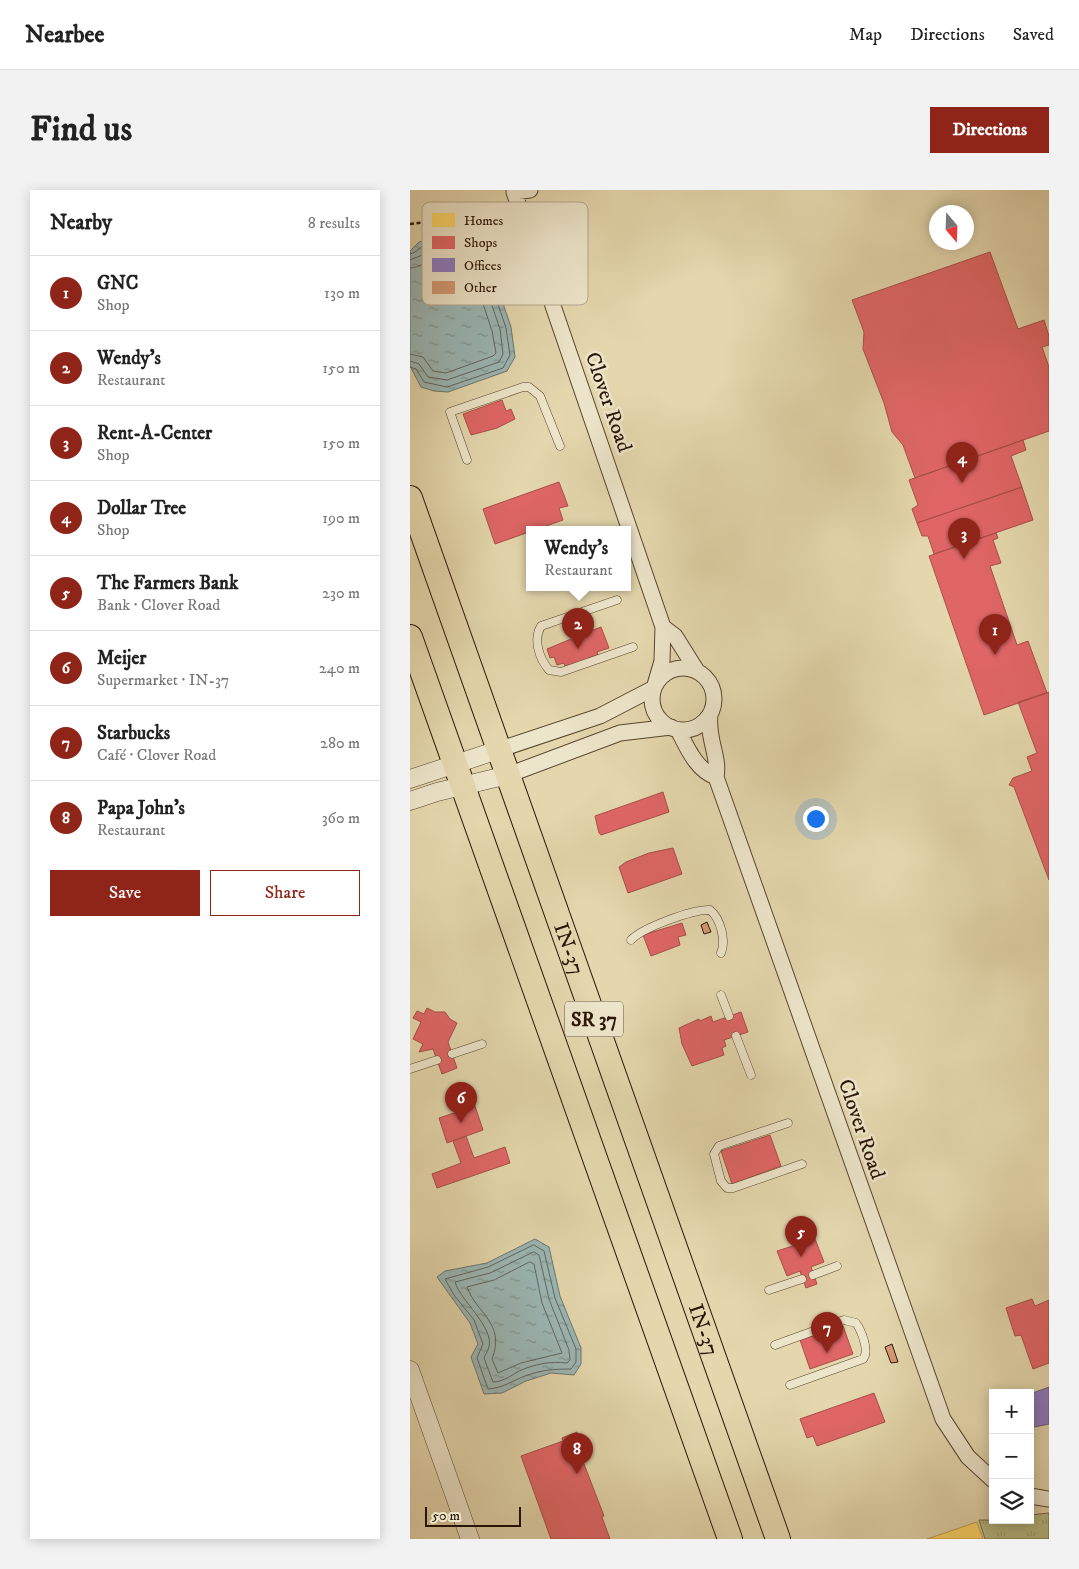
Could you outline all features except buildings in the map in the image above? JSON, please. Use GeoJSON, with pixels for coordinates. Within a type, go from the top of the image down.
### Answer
{"type":"FeatureCollection","features":[{"type":"Feature","properties":{"kind":"highway","name":"IN-37"},"geometry":{"type":"LineString","coordinates":[[410,498],[778,1539]]}},
{"type":"Feature","properties":{"kind":"highway","name":"SR 37"},"geometry":{"type":"LineString","coordinates":[[410,637],[730,1539]]}},
{"type":"Feature","properties":{"kind":"street","name":"Clover Road"},"geometry":{"type":"LineString","coordinates":[[517,202],[514,192],[530,190]]}},
{"type":"Feature","properties":{"kind":"street","name":"Clover Road"},"geometry":{"type":"LineString","coordinates":[[553,305],[628,526]]}},
{"type":"Feature","properties":{"kind":"street","name":"Clover Road"},"geometry":{"type":"LineString","coordinates":[[631,534],[663,627],[662,661],[655,687]]}},
{"type":"Feature","properties":{"kind":"street","name":"Clover Road"},"geometry":{"type":"LineString","coordinates":[[663,627],[675,636],[697,671]]}},
{"type":"Feature","properties":{"kind":"street"},"geometry":{"type":"LineString","coordinates":[[410,779],[459,775],[508,775],[620,733],[674,729],[692,729],[710,716],[714,696],[712,686],[697,671],[678,668],[661,677],[655,687],[652,698],[657,716],[674,729],[701,768],[707,774],[716,777]]}},
{"type":"Feature","properties":{"kind":"street"},"geometry":{"type":"LineString","coordinates":[[410,801],[459,775],[498,750],[600,716],[655,687]]}},
{"type":"Feature","properties":{"kind":"street","name":"Clover Road"},"geometry":{"type":"LineString","coordinates":[[710,716],[709,736],[718,767],[716,777],[944,1419],[968,1457],[992,1479]]}},
{"type":"Feature","properties":{"kind":"street"},"geometry":{"type":"LineString","coordinates":[[410,1370],[470,1539]]}},
{"type":"Feature","properties":{"kind":"street"},"geometry":{"type":"LineString","coordinates":[[1034,1497],[1049,1499]]}},
{"type":"Feature","properties":{"kind":"lane"},"geometry":{"type":"LineString","coordinates":[[467,460],[450,412],[523,387],[529,387],[540,396],[560,446]]}},
{"type":"Feature","properties":{"kind":"lane"},"geometry":{"type":"LineString","coordinates":[[617,600],[541,626],[536,638],[543,663],[549,670],[561,672],[633,646]]}},
{"type":"Feature","properties":{"kind":"lane"},"geometry":{"type":"LineString","coordinates":[[631,940],[639,932],[697,911],[710,910],[715,915],[724,941],[721,953]]}},
{"type":"Feature","properties":{"kind":"lane"},"geometry":{"type":"LineString","coordinates":[[721,995],[729,1016]]}},
{"type":"Feature","properties":{"kind":"lane"},"geometry":{"type":"LineString","coordinates":[[736,1036],[750,1075]]}},
{"type":"Feature","properties":{"kind":"lane"},"geometry":{"type":"LineString","coordinates":[[452,1054],[482,1044]]}},
{"type":"Feature","properties":{"kind":"lane"},"geometry":{"type":"LineString","coordinates":[[410,1069],[437,1060]]}},
{"type":"Feature","properties":{"kind":"lane"},"geometry":{"type":"LineString","coordinates":[[788,1123],[720,1146],[714,1154],[721,1181],[727,1188],[732,1188],[802,1164]]}},
{"type":"Feature","properties":{"kind":"lane"},"geometry":{"type":"LineString","coordinates":[[813,1275],[837,1266]]}},
{"type":"Feature","properties":{"kind":"lane"},"geometry":{"type":"LineString","coordinates":[[769,1290],[802,1279]]}},
{"type":"Feature","properties":{"kind":"lane"},"geometry":{"type":"LineString","coordinates":[[775,1345],[844,1320],[856,1323],[860,1332],[866,1351],[863,1359],[790,1385]]}},
{"type":"Feature","properties":{"kind":"green space"},"geometry":{"type":"Polygon","coordinates":[[[1049,1513],[1049,1539],[985,1539],[979,1520],[989,1520],[989,1524],[1034,1524],[1034,1515],[1049,1513]]]}},
{"type":"Feature","properties":{"kind":"water"},"geometry":{"type":"Polygon","coordinates":[[[422,241],[422,305],[504,305],[511,327],[515,357],[507,371],[448,392],[434,391],[421,387],[410,366],[410,251],[422,241]]]}},
{"type":"Feature","properties":{"kind":"water"},"geometry":{"type":"Polygon","coordinates":[[[535,1239],[549,1247],[560,1296],[581,1348],[581,1364],[574,1375],[551,1373],[526,1381],[502,1393],[484,1394],[471,1357],[478,1344],[470,1323],[437,1277],[445,1271],[487,1263],[535,1239]]]}},
{"type":"Feature","properties":{"kind":"place","name":"Dollar Tree"},"geometry":{"type":"Point","coordinates":[962,483]}},
{"type":"Feature","properties":{"kind":"place","name":"Rent-A-Center"},"geometry":{"type":"Point","coordinates":[964,559]}},
{"type":"Feature","properties":{"kind":"place","name":"Wendy's"},"geometry":{"type":"Point","coordinates":[578,649]}},
{"type":"Feature","properties":{"kind":"place","name":"GNC"},"geometry":{"type":"Point","coordinates":[995,655]}},
{"type":"Feature","properties":{"kind":"place","name":"Meijer"},"geometry":{"type":"Point","coordinates":[461,1123]}},
{"type":"Feature","properties":{"kind":"place","name":"The Farmers Bank"},"geometry":{"type":"Point","coordinates":[801,1257]}},
{"type":"Feature","properties":{"kind":"place","name":"Starbucks"},"geometry":{"type":"Point","coordinates":[827,1353]}},
{"type":"Feature","properties":{"kind":"place","name":"Papa John's"},"geometry":{"type":"Point","coordinates":[577,1474]}}]}
